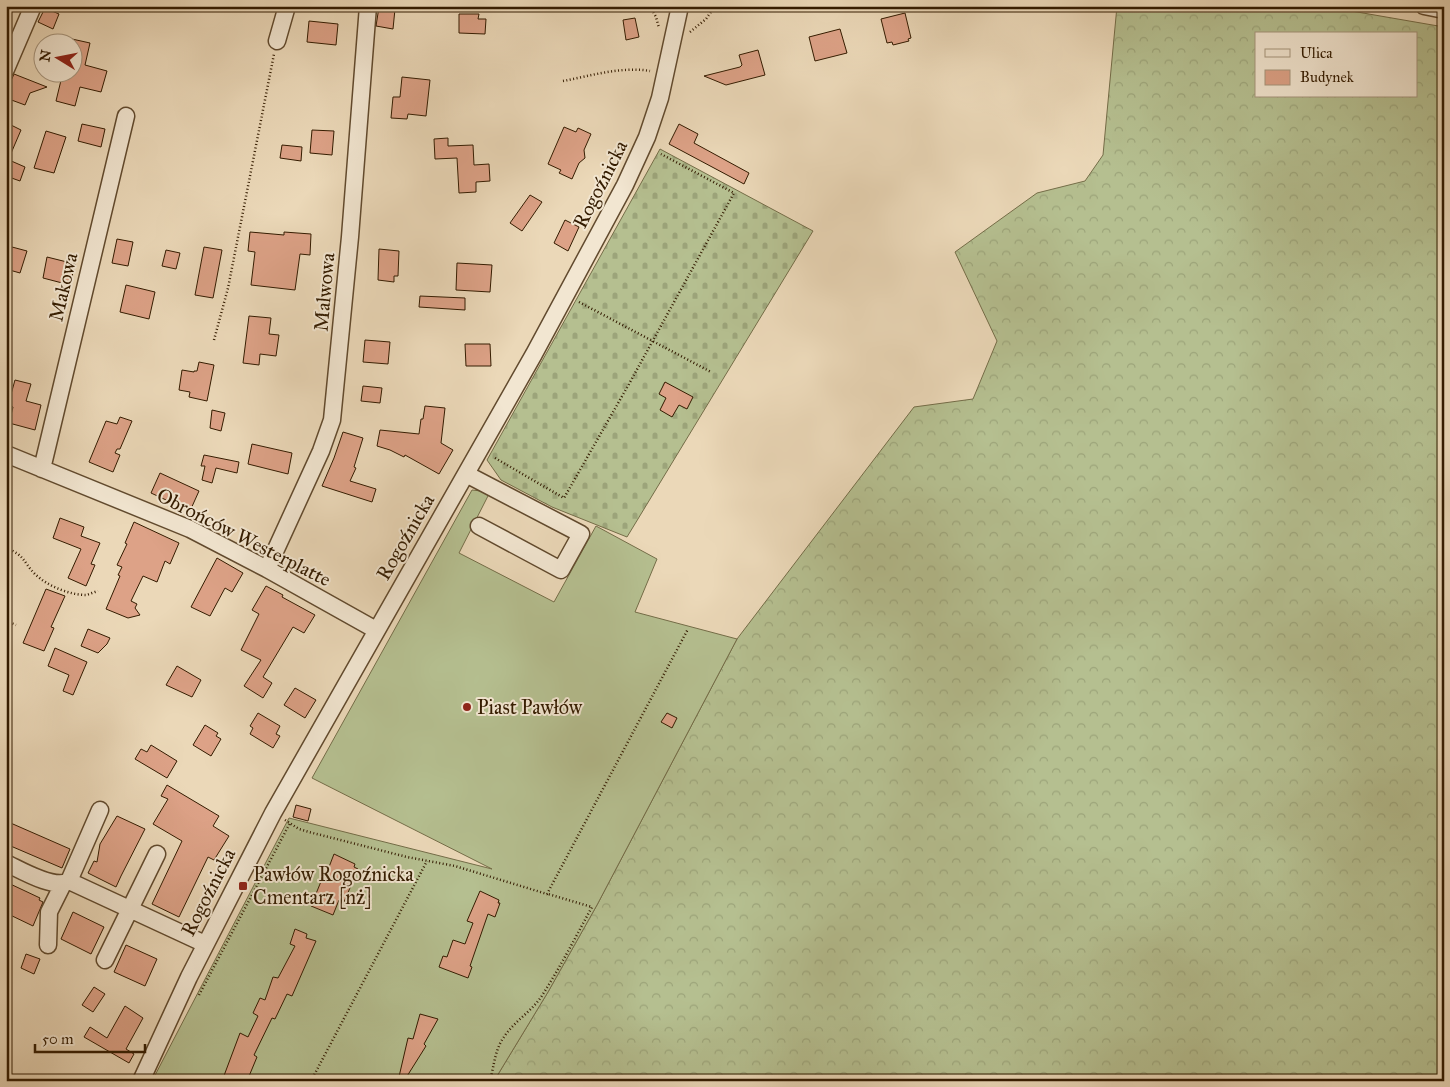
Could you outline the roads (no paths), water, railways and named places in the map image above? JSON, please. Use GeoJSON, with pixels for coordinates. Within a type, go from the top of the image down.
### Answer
{"type":"FeatureCollection","features":[{"type":"Feature","properties":{"kind":"street"},"geometry":{"type":"LineString","coordinates":[[6,69],[33,6]]}},
{"type":"Feature","properties":{"kind":"street"},"geometry":{"type":"LineString","coordinates":[[277,40],[287,6]]}},
{"type":"Feature","properties":{"kind":"street","name":"Malwowa"},"geometry":{"type":"LineString","coordinates":[[267,569],[321,451],[332,420],[350,237],[368,6]]}},
{"type":"Feature","properties":{"kind":"street","name":"Rogoźnicka"},"geometry":{"type":"LineString","coordinates":[[141,1081],[205,944],[273,813],[534,354],[625,185],[647,137],[666,75],[680,6]]}},
{"type":"Feature","properties":{"kind":"street"},"geometry":{"type":"LineString","coordinates":[[1424,6],[1444,10]]}},
{"type":"Feature","properties":{"kind":"street","name":"Makowa"},"geometry":{"type":"LineString","coordinates":[[42,469],[126,116]]}},
{"type":"Feature","properties":{"kind":"street","name":"Obrońców Westerplatte"},"geometry":{"type":"LineString","coordinates":[[6,454],[190,529],[267,569],[376,630]]}},
{"type":"Feature","properties":{"kind":"street"},"geometry":{"type":"LineString","coordinates":[[466,474],[581,534],[561,570],[479,526]]}},
{"type":"Feature","properties":{"kind":"street"},"geometry":{"type":"LineString","coordinates":[[48,945],[50,912],[100,810]]}},
{"type":"Feature","properties":{"kind":"street"},"geometry":{"type":"LineString","coordinates":[[104,960],[157,854]]}},
{"type":"Feature","properties":{"kind":"street"},"geometry":{"type":"LineString","coordinates":[[6,863],[50,882],[66,882],[205,944]]}},
{"type":"Feature","properties":{"kind":"place","name":"Piast Pawłów"},"geometry":{"type":"Point","coordinates":[467,707]}},
{"type":"Feature","properties":{"kind":"place","name":"Pawłów Rogoźnicka Cmentarz [nż]"},"geometry":{"type":"Point","coordinates":[243,886]}}]}
